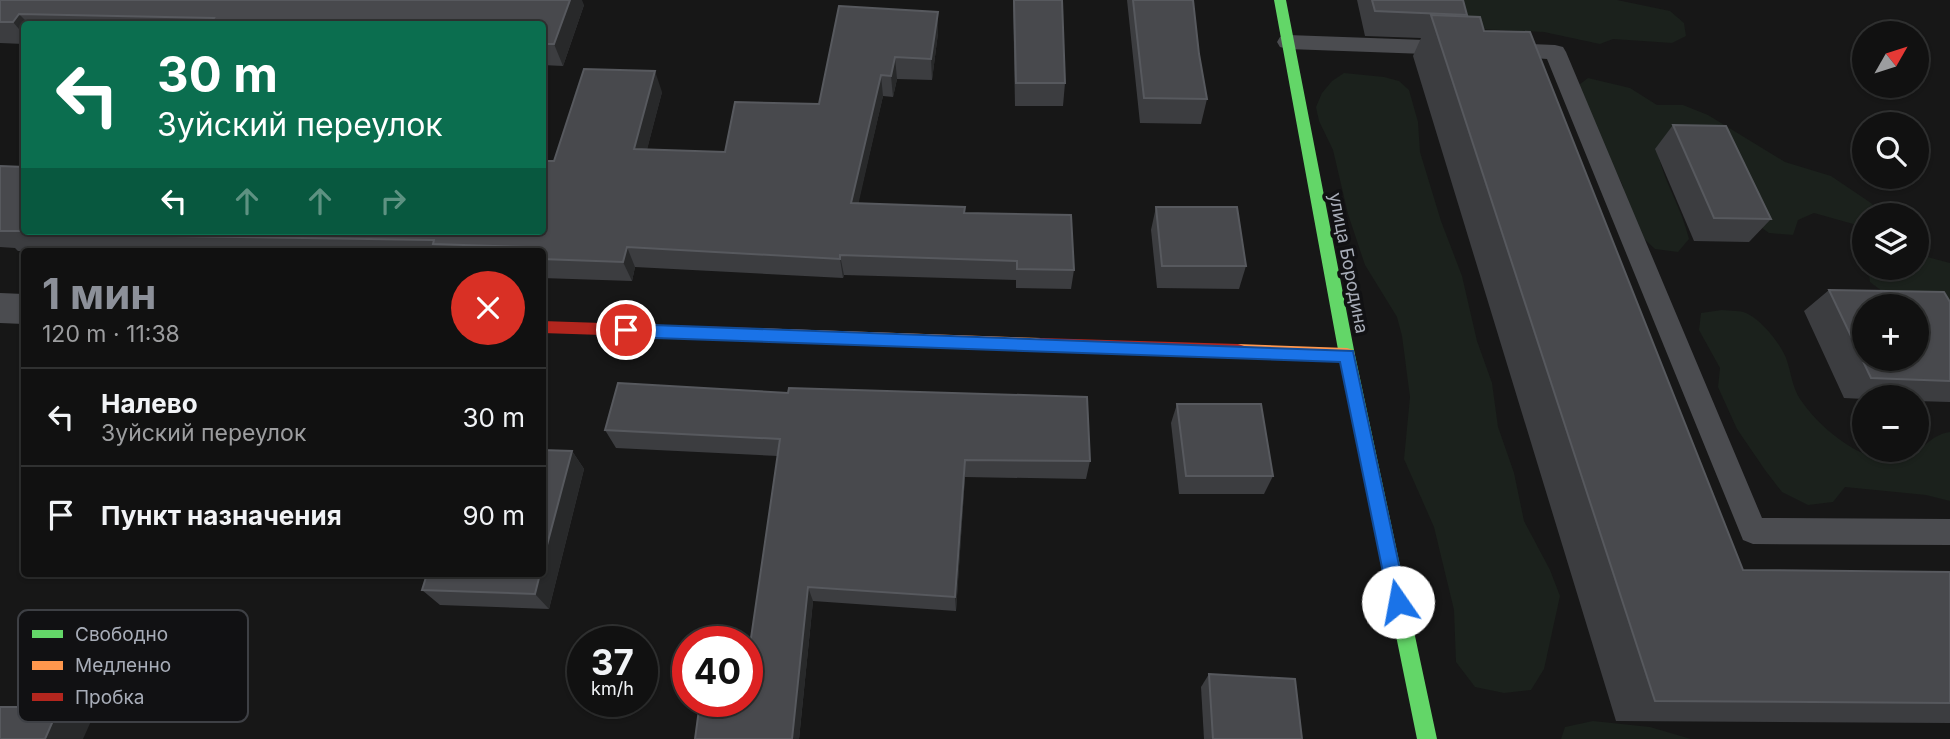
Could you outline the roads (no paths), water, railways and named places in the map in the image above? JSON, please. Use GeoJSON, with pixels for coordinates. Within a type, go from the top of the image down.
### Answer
{"type":"FeatureCollection","features":[{"type":"Feature","properties":{"kind":"street","name":"улица Бородина"},"geometry":{"type":"LineString","coordinates":[[1280,0],[1347,355],[1427,739]]}},
{"type":"Feature","properties":{"kind":"street"},"geometry":{"type":"LineString","coordinates":[[0,308],[21,309]]}},
{"type":"Feature","properties":{"kind":"street"},"geometry":{"type":"LineString","coordinates":[[546,327],[1347,355]]}},
{"type":"Feature","properties":{"kind":"lane"},"geometry":{"type":"LineString","coordinates":[[1288,42],[1555,52],[1753,531],[1950,532]]}}]}
